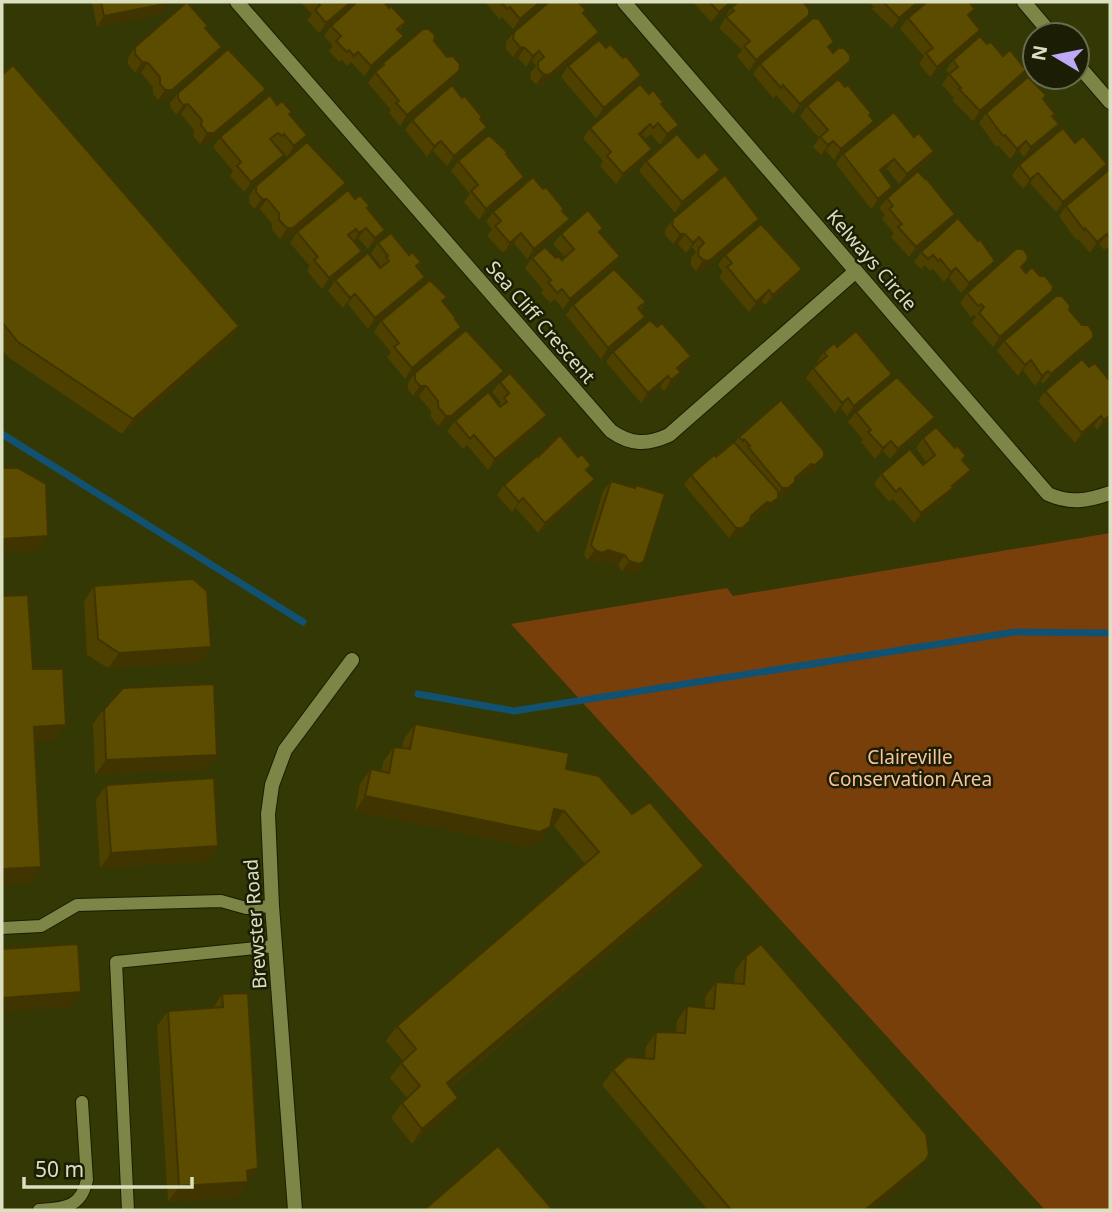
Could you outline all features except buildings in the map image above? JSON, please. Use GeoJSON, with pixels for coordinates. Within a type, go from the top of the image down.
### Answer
{"type":"FeatureCollection","features":[{"type":"Feature","properties":{"kind":"street","name":"Sea Cliff Crescent"},"geometry":{"type":"LineString","coordinates":[[237,2],[611,432],[624,440],[655,442],[669,435],[856,271]]}},
{"type":"Feature","properties":{"kind":"street","name":"Kelways Circle"},"geometry":{"type":"LineString","coordinates":[[624,2],[1048,494],[1062,500],[1078,502],[1110,493]]}},
{"type":"Feature","properties":{"kind":"street"},"geometry":{"type":"LineString","coordinates":[[1024,2],[1040,21]]}},
{"type":"Feature","properties":{"kind":"street"},"geometry":{"type":"LineString","coordinates":[[1091,80],[1110,102]]}},
{"type":"Feature","properties":{"kind":"street","name":"Brewster Road"},"geometry":{"type":"LineString","coordinates":[[295,1210],[272,906],[268,814],[272,785],[285,750],[352,660]]}},
{"type":"Feature","properties":{"kind":"lane"},"geometry":{"type":"LineString","coordinates":[[2,929],[41,926],[77,905],[221,901],[246,908],[272,906]]}},
{"type":"Feature","properties":{"kind":"lane"},"geometry":{"type":"LineString","coordinates":[[128,1210],[116,962],[275,946]]}},
{"type":"Feature","properties":{"kind":"lane"},"geometry":{"type":"LineString","coordinates":[[39,1210],[69,1206],[85,1191],[87,1180],[82,1102]]}},
{"type":"Feature","properties":{"kind":"green space","name":"Claireville Conservation Area"},"geometry":{"type":"Polygon","coordinates":[[[1110,533],[1110,1210],[1045,1210],[511,624],[727,588],[733,596],[1110,533]]]}},
{"type":"Feature","properties":{"kind":"waterway"},"geometry":{"type":"LineString","coordinates":[[2,434],[303,622]]}},
{"type":"Feature","properties":{"kind":"waterway"},"geometry":{"type":"LineString","coordinates":[[418,694],[514,711],[1015,632],[1110,633]]}}]}
